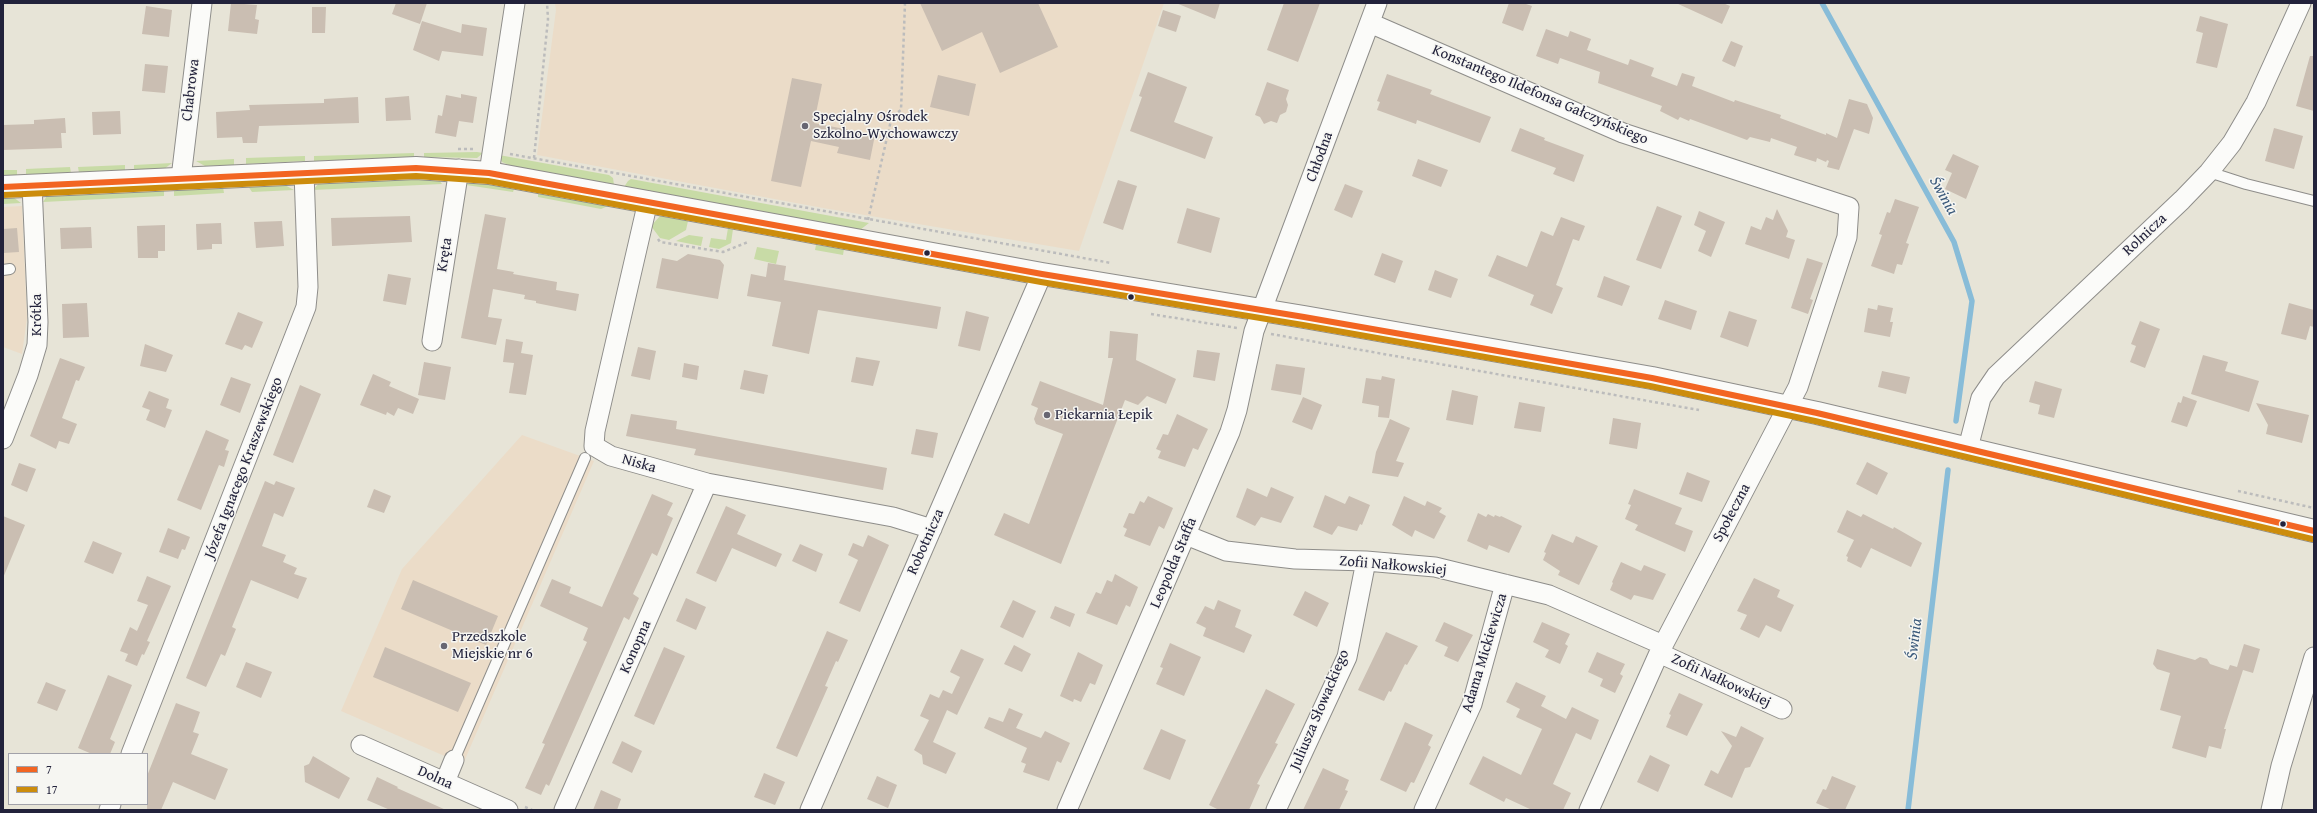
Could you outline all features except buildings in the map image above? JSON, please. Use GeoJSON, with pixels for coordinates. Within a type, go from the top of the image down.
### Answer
{"type":"FeatureCollection","features":[{"type":"Feature","properties":{"kind":"street","name":"Chabrowa"},"geometry":{"type":"LineString","coordinates":[[181,178],[202,3]]}},
{"type":"Feature","properties":{"kind":"street"},"geometry":{"type":"LineString","coordinates":[[489,173],[515,3]]}},
{"type":"Feature","properties":{"kind":"street","name":"Chłodna"},"geometry":{"type":"LineString","coordinates":[[1262,310],[1377,3]]}},
{"type":"Feature","properties":{"kind":"street","name":"Rolnicza"},"geometry":{"type":"LineString","coordinates":[[1968,448],[1981,398],[1996,376],[2182,200],[2209,172],[2232,143],[2256,102],[2301,3]]}},
{"type":"Feature","properties":{"kind":"street","name":"Konstantego Ildefonsa Gałczyńskiego"},"geometry":{"type":"LineString","coordinates":[[1370,22],[1623,133],[1849,207]]}},
{"type":"Feature","properties":{"kind":"street"},"geometry":{"type":"LineString","coordinates":[[3,187],[416,168],[459,169],[489,173],[1042,274],[1262,310],[1652,378],[1789,406],[2314,531]]}},
{"type":"Feature","properties":{"kind":"street","name":"Kręta"},"geometry":{"type":"LineString","coordinates":[[432,341],[459,169]]}},
{"type":"Feature","properties":{"kind":"street","name":"Józefa Ignacego Kraszewskiego"},"geometry":{"type":"LineString","coordinates":[[131,753],[306,307],[308,287],[304,172]]}},
{"type":"Feature","properties":{"kind":"street","name":"Krótka"},"geometry":{"type":"LineString","coordinates":[[3,439],[28,375],[37,345],[38,322],[32,185]]}},
{"type":"Feature","properties":{"kind":"street"},"geometry":{"type":"LineString","coordinates":[[589,452],[648,201]]}},
{"type":"Feature","properties":{"kind":"street","name":"Społeczna"},"geometry":{"type":"LineString","coordinates":[[1589,810],[1661,649],[1798,387],[1847,238],[1849,207]]}},
{"type":"Feature","properties":{"kind":"street","name":"Robotnicza"},"geometry":{"type":"LineString","coordinates":[[810,810],[1042,274]]}},
{"type":"Feature","properties":{"kind":"street","name":"Leopolda Staffa"},"geometry":{"type":"LineString","coordinates":[[1067,810],[1234,422],[1254,331],[1262,310]]}},
{"type":"Feature","properties":{"kind":"street","name":"Niska"},"geometry":{"type":"LineString","coordinates":[[589,452],[611,456],[707,483],[893,517],[932,529]]}},
{"type":"Feature","properties":{"kind":"street","name":"Konopna"},"geometry":{"type":"LineString","coordinates":[[564,810],[707,483]]}},
{"type":"Feature","properties":{"kind":"street","name":"Zofii Nałkowskiej"},"geometry":{"type":"LineString","coordinates":[[1186,535],[1226,552],[1295,560],[1366,561],[1435,567],[1549,595],[1782,709]]}},
{"type":"Feature","properties":{"kind":"street","name":"Juliusza Słowackiego"},"geometry":{"type":"LineString","coordinates":[[1276,810],[1347,657],[1366,561]]}},
{"type":"Feature","properties":{"kind":"street","name":"Adama Mickiewicza"},"geometry":{"type":"LineString","coordinates":[[1424,810],[1472,704],[1505,584]]}},
{"type":"Feature","properties":{"kind":"street"},"geometry":{"type":"LineString","coordinates":[[2271,810],[2281,766],[2314,657]]}},
{"type":"Feature","properties":{"kind":"street","name":"Dolna"},"geometry":{"type":"LineString","coordinates":[[361,745],[508,810]]}},
{"type":"Feature","properties":{"kind":"street"},"geometry":{"type":"LineString","coordinates":[[445,782],[454,760]]}},
{"type":"Feature","properties":{"kind":"lane"},"geometry":{"type":"LineString","coordinates":[[2209,172],[2246,184],[2314,201]]}},
{"type":"Feature","properties":{"kind":"lane"},"geometry":{"type":"LineString","coordinates":[[454,760],[589,452]]}},
{"type":"Feature","properties":{"kind":"path"},"geometry":{"type":"LineString","coordinates":[[534,158],[548,19],[547,3]]}},
{"type":"Feature","properties":{"kind":"path"},"geometry":{"type":"LineString","coordinates":[[868,220],[892,116],[901,110],[905,3]]}},
{"type":"Feature","properties":{"kind":"path"},"geometry":{"type":"LineString","coordinates":[[504,153],[1119,265]]}},
{"type":"Feature","properties":{"kind":"path"},"geometry":{"type":"LineString","coordinates":[[655,237],[660,242],[724,252],[746,241],[754,243]]}},
{"type":"Feature","properties":{"kind":"path"},"geometry":{"type":"LineString","coordinates":[[1144,313],[1700,410]]}},
{"type":"Feature","properties":{"kind":"shaded area"},"geometry":{"type":"Polygon","coordinates":[[[555,3],[1164,3],[1079,251],[823,208],[537,155],[556,10],[555,3]]]}},
{"type":"Feature","properties":{"kind":"shaded area"},"geometry":{"type":"Polygon","coordinates":[[[22,206],[27,318],[22,354],[3,347],[3,207],[22,206]]]}},
{"type":"Feature","properties":{"kind":"shaded area"},"geometry":{"type":"Polygon","coordinates":[[[522,435],[594,461],[463,764],[341,711],[402,569],[522,435]]]}},
{"type":"Feature","properties":{"kind":"green space"},"geometry":{"type":"Polygon","coordinates":[[[414,153],[414,157],[314,161],[314,156],[414,153]]]}},
{"type":"Feature","properties":{"kind":"green space"},"geometry":{"type":"Polygon","coordinates":[[[424,153],[483,153],[477,158],[424,157],[424,153]]]}},
{"type":"Feature","properties":{"kind":"green space"},"geometry":{"type":"Polygon","coordinates":[[[499,155],[609,175],[613,178],[614,185],[511,166],[502,162],[499,155]]]}},
{"type":"Feature","properties":{"kind":"green space"},"geometry":{"type":"Polygon","coordinates":[[[305,156],[305,161],[246,164],[246,158],[305,156]]]}},
{"type":"Feature","properties":{"kind":"green space"},"geometry":{"type":"Polygon","coordinates":[[[234,159],[234,165],[205,166],[196,161],[234,159]]]}},
{"type":"Feature","properties":{"kind":"green space"},"geometry":{"type":"Polygon","coordinates":[[[172,163],[164,169],[134,169],[134,165],[172,163]]]}},
{"type":"Feature","properties":{"kind":"green space"},"geometry":{"type":"Polygon","coordinates":[[[125,165],[125,170],[79,173],[78,167],[125,165]]]}},
{"type":"Feature","properties":{"kind":"green space"},"geometry":{"type":"Polygon","coordinates":[[[70,167],[71,173],[26,175],[26,169],[70,167]]]}},
{"type":"Feature","properties":{"kind":"green space"},"geometry":{"type":"Polygon","coordinates":[[[3,170],[17,170],[17,175],[3,176],[3,170]]]}},
{"type":"Feature","properties":{"kind":"green space"},"geometry":{"type":"Polygon","coordinates":[[[409,178],[439,180],[442,184],[313,190],[320,182],[409,178]]]}},
{"type":"Feature","properties":{"kind":"green space"},"geometry":{"type":"Polygon","coordinates":[[[631,179],[869,223],[860,230],[624,187],[631,179]]]}},
{"type":"Feature","properties":{"kind":"green space"},"geometry":{"type":"Polygon","coordinates":[[[472,182],[514,189],[513,192],[466,185],[472,182]]]}},
{"type":"Feature","properties":{"kind":"green space"},"geometry":{"type":"Polygon","coordinates":[[[283,184],[294,190],[252,192],[248,186],[283,184]]]}},
{"type":"Feature","properties":{"kind":"green space"},"geometry":{"type":"Polygon","coordinates":[[[223,187],[224,193],[174,196],[174,189],[223,187]]]}},
{"type":"Feature","properties":{"kind":"green space"},"geometry":{"type":"Polygon","coordinates":[[[164,190],[164,196],[43,202],[47,196],[164,190]]]}},
{"type":"Feature","properties":{"kind":"green space"},"geometry":{"type":"Polygon","coordinates":[[[538,193],[608,206],[601,209],[538,197],[538,193]]]}},
{"type":"Feature","properties":{"kind":"green space"},"geometry":{"type":"Polygon","coordinates":[[[13,197],[21,203],[3,204],[3,198],[13,197]]]}},
{"type":"Feature","properties":{"kind":"green space"},"geometry":{"type":"Polygon","coordinates":[[[660,216],[688,221],[686,230],[669,240],[660,238],[651,226],[660,216]]]}},
{"type":"Feature","properties":{"kind":"green space"},"geometry":{"type":"Polygon","coordinates":[[[728,228],[733,229],[731,243],[719,249],[709,247],[711,238],[726,240],[728,228]]]}},
{"type":"Feature","properties":{"kind":"green space"},"geometry":{"type":"Polygon","coordinates":[[[689,235],[703,237],[701,246],[676,241],[689,235]]]}},
{"type":"Feature","properties":{"kind":"green space"},"geometry":{"type":"Polygon","coordinates":[[[816,245],[844,249],[843,255],[815,250],[816,245]]]}},
{"type":"Feature","properties":{"kind":"green space"},"geometry":{"type":"Polygon","coordinates":[[[757,247],[779,251],[776,264],[754,259],[757,247]]]}},
{"type":"Feature","properties":{"kind":"waterway","name":"Świnia"},"geometry":{"type":"LineString","coordinates":[[1822,3],[1954,242],[1972,301],[1956,421]]}},
{"type":"Feature","properties":{"kind":"waterway","name":"Świnia"},"geometry":{"type":"LineString","coordinates":[[1908,810],[1948,470]]}},
{"type":"Feature","properties":{"kind":"transit line","name":"7"},"geometry":{"type":"LineString","coordinates":[[3,187],[416,168],[489,173],[1042,274],[1304,317],[1652,378],[1817,413],[2314,531]]}},
{"type":"Feature","properties":{"kind":"transit line","name":"17"},"geometry":{"type":"LineString","coordinates":[[3,195],[416,176],[488,181],[1041,282],[1303,325],[1650,386],[1815,421],[2312,539]]}},
{"type":"Feature","properties":{"kind":"place","name":"Specjalny Ośrodek Szkolno-Wychowawczy"},"geometry":{"type":"Point","coordinates":[805,126]}},
{"type":"Feature","properties":{"kind":"place","name":"Piekarnia Łepik"},"geometry":{"type":"Point","coordinates":[1047,415]}},
{"type":"Feature","properties":{"kind":"place","name":"Przedszkole Miejskie nr 6"},"geometry":{"type":"Point","coordinates":[444,646]}}]}
